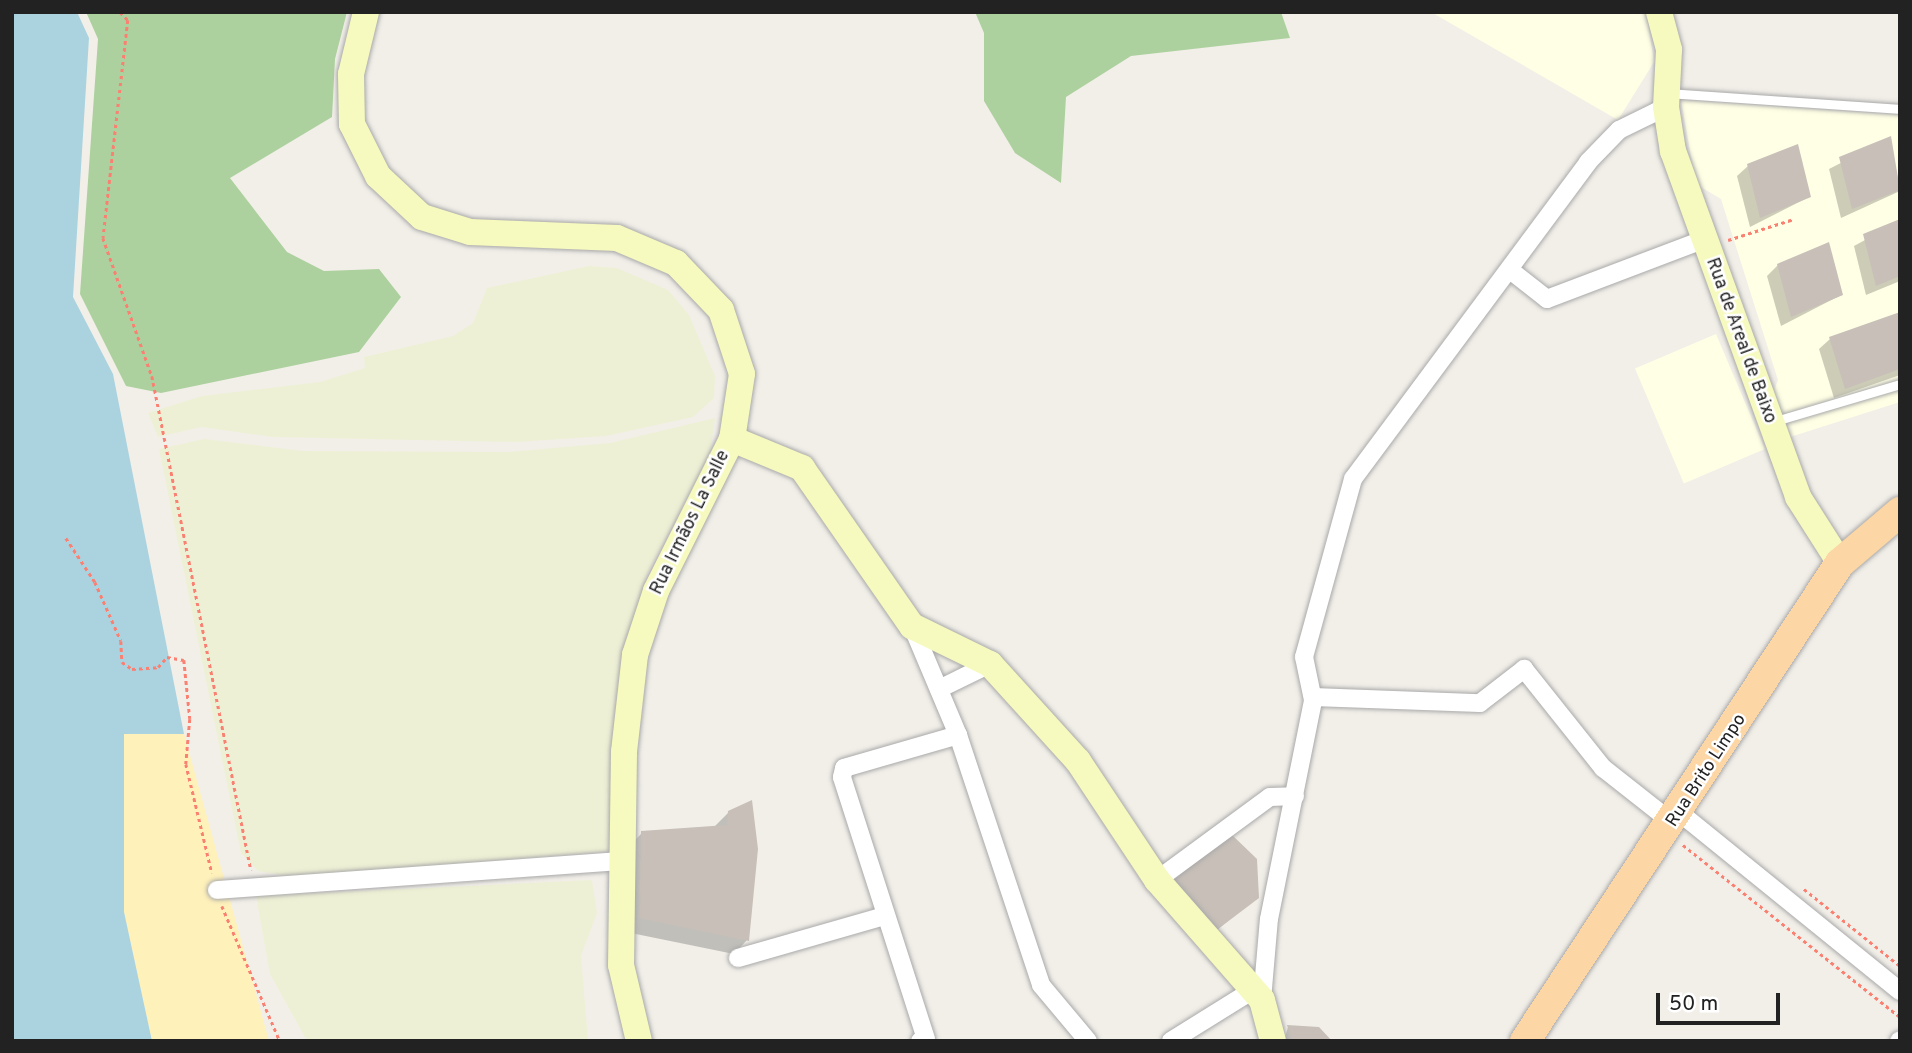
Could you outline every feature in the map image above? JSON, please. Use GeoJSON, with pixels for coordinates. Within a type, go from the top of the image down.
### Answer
{"type":"FeatureCollection","features":[{"type":"Feature","properties":{"kind":"main road","name":"Rua Brito Limpo"},"geometry":{"type":"LineString","coordinates":[[1525,1041],[1673,822],[1840,563],[1900,512]]}},
{"type":"Feature","properties":{"kind":"street","name":"Rua Irmãos La Salle"},"geometry":{"type":"LineString","coordinates":[[366,12],[351,74],[352,124],[378,176],[422,216],[470,232],[617,238],[676,263],[721,310],[742,374],[732,439],[656,591],[635,655],[624,752],[621,965],[639,1041]]}},
{"type":"Feature","properties":{"kind":"street","name":"Rua de Areal de Baixo"},"geometry":{"type":"LineString","coordinates":[[1659,12],[1668,50],[1666,100],[1702,240],[1811,526],[1840,563]]}},
{"type":"Feature","properties":{"kind":"street"},"geometry":{"type":"LineString","coordinates":[[1258,995],[1269,919],[1295,796],[1306,761],[1313,697],[1304,657],[1353,479],[1413,391],[1510,270],[1604,145],[1666,100]]}},
{"type":"Feature","properties":{"kind":"street"},"geometry":{"type":"LineString","coordinates":[[1510,270],[1547,299],[1702,240]]}},
{"type":"Feature","properties":{"kind":"street"},"geometry":{"type":"LineString","coordinates":[[732,439],[802,468],[912,626],[958,735],[1041,985],[1088,1041]]}},
{"type":"Feature","properties":{"kind":"street"},"geometry":{"type":"LineString","coordinates":[[912,626],[990,664],[1078,761],[1157,880],[1258,995],[1273,1041]]}},
{"type":"Feature","properties":{"kind":"street"},"geometry":{"type":"LineString","coordinates":[[939,689],[990,664]]}},
{"type":"Feature","properties":{"kind":"street"},"geometry":{"type":"LineString","coordinates":[[1313,697],[1480,703],[1524,669],[1603,768],[1900,991]]}},
{"type":"Feature","properties":{"kind":"street"},"geometry":{"type":"LineString","coordinates":[[925,1040],[884,915],[844,768],[958,735]]}},
{"type":"Feature","properties":{"kind":"street"},"geometry":{"type":"LineString","coordinates":[[1157,880],[1270,797],[1295,796]]}},
{"type":"Feature","properties":{"kind":"street"},"geometry":{"type":"LineString","coordinates":[[217,890],[622,861]]}},
{"type":"Feature","properties":{"kind":"street"},"geometry":{"type":"LineString","coordinates":[[738,958],[884,915]]}},
{"type":"Feature","properties":{"kind":"street"},"geometry":{"type":"LineString","coordinates":[[1171,1041],[1258,995]]}},
{"type":"Feature","properties":{"kind":"lane"},"geometry":{"type":"LineString","coordinates":[[1666,100],[1900,110]]}},
{"type":"Feature","properties":{"kind":"lane"},"geometry":{"type":"LineString","coordinates":[[1770,423],[1900,384]]}},
{"type":"Feature","properties":{"kind":"path"},"geometry":{"type":"LineString","coordinates":[[120,12],[128,20],[103,238],[152,376],[255,887]]}},
{"type":"Feature","properties":{"kind":"path"},"geometry":{"type":"LineString","coordinates":[[1702,240],[1730,240],[1794,219]]}},
{"type":"Feature","properties":{"kind":"path"},"geometry":{"type":"LineString","coordinates":[[66,538],[95,582],[121,641],[122,662],[132,669],[158,667],[167,657],[184,660],[190,719]]}},
{"type":"Feature","properties":{"kind":"path"},"geometry":{"type":"LineString","coordinates":[[1673,822],[1900,1017]]}},
{"type":"Feature","properties":{"kind":"path"},"geometry":{"type":"LineString","coordinates":[[1796,883],[1900,966]]}},
{"type":"Feature","properties":{"kind":"shaded area"},"geometry":{"type":"Polygon","coordinates":[[[1431,12],[1646,12],[1654,62],[1618,120],[1431,12]]]}},
{"type":"Feature","properties":{"kind":"shaded area"},"geometry":{"type":"Polygon","coordinates":[[[1681,100],[1900,115],[1900,402],[1787,438],[1770,401],[1778,380],[1721,199],[1696,184],[1681,100]]]}},
{"type":"Feature","properties":{"kind":"shaded area"},"geometry":{"type":"Polygon","coordinates":[[[589,266],[617,268],[668,290],[689,315],[715,376],[714,398],[693,417],[606,436],[516,442],[273,437],[201,427],[158,437],[148,413],[202,396],[320,382],[365,368],[364,357],[453,336],[473,323],[487,288],[589,266]]]}},
{"type":"Feature","properties":{"kind":"shaded area"},"geometry":{"type":"Polygon","coordinates":[[[1716,334],[1765,449],[1684,483],[1635,368],[1716,334]]]}},
{"type":"Feature","properties":{"kind":"shaded area"},"geometry":{"type":"Polygon","coordinates":[[[715,418],[710,453],[646,576],[633,624],[612,851],[294,877],[258,871],[241,853],[159,449],[204,439],[303,451],[509,452],[610,443],[715,418]]]}},
{"type":"Feature","properties":{"kind":"shaded area"},"geometry":{"type":"Polygon","coordinates":[[[592,880],[597,913],[581,956],[588,1041],[307,1041],[270,974],[256,896],[592,880]]]}},
{"type":"Feature","properties":{"kind":"green space"},"geometry":{"type":"Polygon","coordinates":[[[86,12],[347,12],[335,59],[332,117],[230,178],[287,252],[324,271],[379,269],[401,297],[359,352],[161,393],[126,386],[80,294],[98,39],[86,12]]]}},
{"type":"Feature","properties":{"kind":"green space"},"geometry":{"type":"Polygon","coordinates":[[[975,12],[1281,12],[1290,38],[1131,56],[1066,97],[1061,183],[1015,153],[984,101],[984,33],[975,12]]]}},
{"type":"Feature","properties":{"kind":"sand"},"geometry":{"type":"Polygon","coordinates":[[[124,734],[184,734],[269,1041],[152,1041],[124,912],[124,734]]]}},
{"type":"Feature","properties":{"kind":"water"},"geometry":{"type":"Polygon","coordinates":[[[12,12],[77,12],[89,38],[73,297],[113,374],[184,734],[124,734],[124,912],[152,1041],[12,1041],[12,12]]]}},
{"type":"Feature","properties":{"kind":"building"},"geometry":{"type":"Polygon","coordinates":[[[1891,136],[1900,190],[1852,209],[1839,157],[1891,136]]]}},
{"type":"Feature","properties":{"kind":"building"},"geometry":{"type":"Polygon","coordinates":[[[1798,144],[1811,197],[1760,218],[1747,164],[1798,144]]]}},
{"type":"Feature","properties":{"kind":"building"},"geometry":{"type":"Polygon","coordinates":[[[1900,219],[1900,276],[1876,286],[1863,234],[1900,219]]]}},
{"type":"Feature","properties":{"kind":"building"},"geometry":{"type":"Polygon","coordinates":[[[1829,242],[1843,295],[1791,317],[1777,264],[1829,242]]]}},
{"type":"Feature","properties":{"kind":"building"},"geometry":{"type":"Polygon","coordinates":[[[1900,312],[1900,369],[1845,389],[1829,337],[1900,312]]]}},
{"type":"Feature","properties":{"kind":"building"},"geometry":{"type":"Polygon","coordinates":[[[752,800],[758,849],[749,941],[639,918],[641,831],[727,825],[728,811],[752,800]]]}},
{"type":"Feature","properties":{"kind":"building"},"geometry":{"type":"Polygon","coordinates":[[[1230,833],[1257,859],[1259,898],[1214,932],[1172,881],[1230,833]]]}},
{"type":"Feature","properties":{"kind":"building"},"geometry":{"type":"Polygon","coordinates":[[[1287,1025],[1319,1027],[1332,1041],[1292,1041],[1287,1025]]]}}]}
